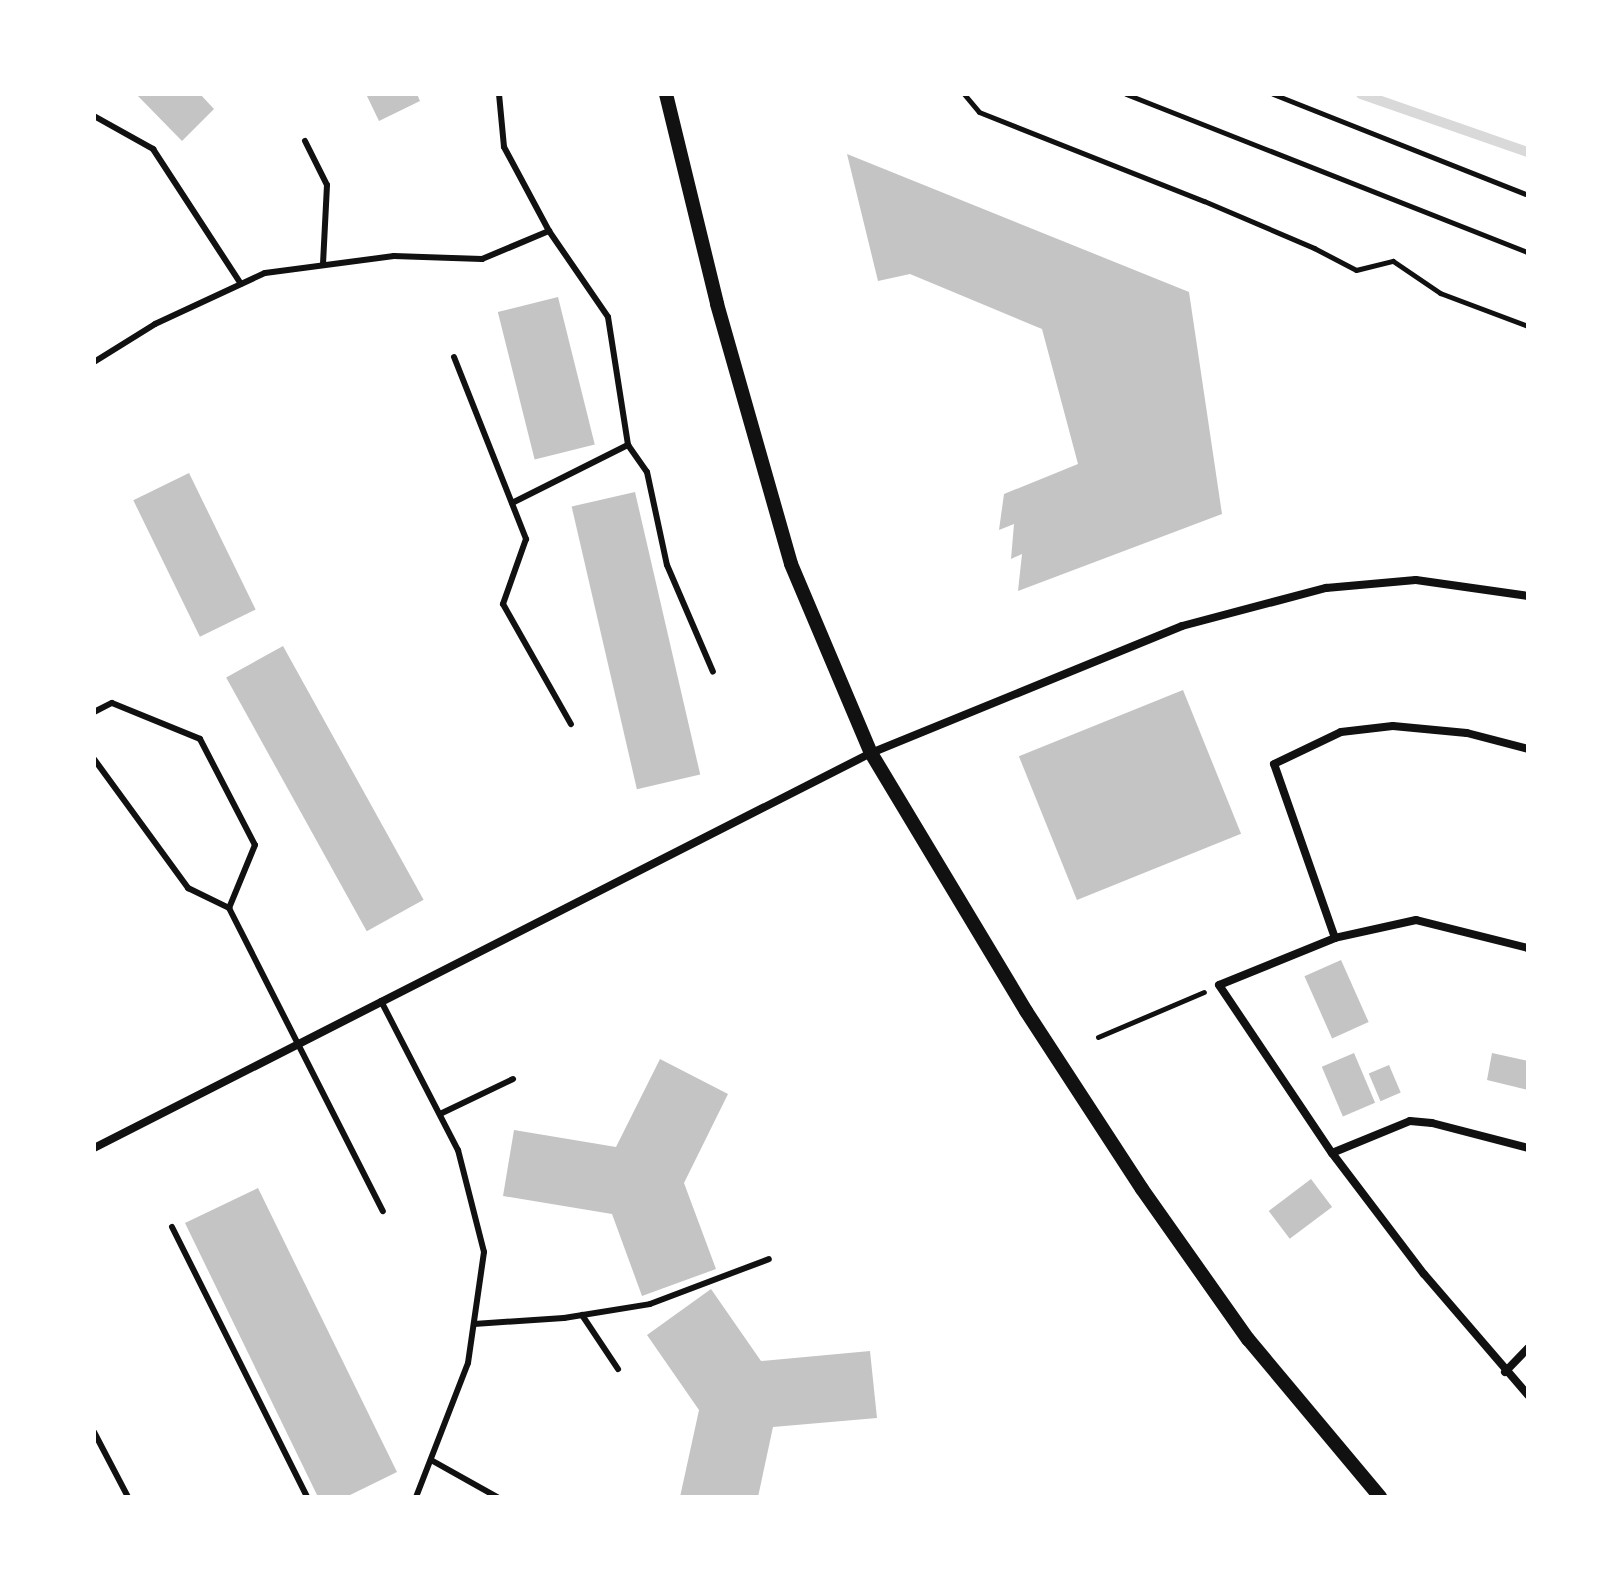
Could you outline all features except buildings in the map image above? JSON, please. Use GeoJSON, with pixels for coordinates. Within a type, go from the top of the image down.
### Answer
{"type":"FeatureCollection","features":[{"type":"Feature","properties":{"kind":"street"},"geometry":{"type":"LineString","coordinates":[[666,94],[717,304],[791,564],[871,753],[1026,1011],[1142,1189],[1248,1339],[1380,1497]]}},
{"type":"Feature","properties":{"kind":"street"},"geometry":{"type":"LineString","coordinates":[[94,1148],[871,753],[1182,626],[1326,588],[1416,580],[1528,596]]}},
{"type":"Feature","properties":{"kind":"street"},"geometry":{"type":"LineString","coordinates":[[1335,938],[1274,764],[1341,732],[1393,726],[1467,733],[1528,749]]}},
{"type":"Feature","properties":{"kind":"street"},"geometry":{"type":"LineString","coordinates":[[1528,948],[1416,920],[1335,938],[1219,985],[1332,1153],[1424,1274],[1505,1372],[1528,1395]]}},
{"type":"Feature","properties":{"kind":"street"},"geometry":{"type":"LineString","coordinates":[[1332,1153],[1410,1121],[1432,1123],[1528,1148]]}},
{"type":"Feature","properties":{"kind":"street"},"geometry":{"type":"LineString","coordinates":[[1505,1372],[1528,1348]]}},
{"type":"Feature","properties":{"kind":"lane"},"geometry":{"type":"LineString","coordinates":[[499,94],[504,147],[549,231],[608,317],[628,445],[647,472],[667,565],[713,672]]}},
{"type":"Feature","properties":{"kind":"lane"},"geometry":{"type":"LineString","coordinates":[[94,116],[153,149],[241,284]]}},
{"type":"Feature","properties":{"kind":"lane"},"geometry":{"type":"LineString","coordinates":[[305,141],[327,185],[323,265]]}},
{"type":"Feature","properties":{"kind":"lane"},"geometry":{"type":"LineString","coordinates":[[95,360],[155,324],[265,273],[394,256],[482,259],[549,231]]}},
{"type":"Feature","properties":{"kind":"lane"},"geometry":{"type":"LineString","coordinates":[[454,357],[526,539],[503,604],[571,724]]}},
{"type":"Feature","properties":{"kind":"lane"},"geometry":{"type":"LineString","coordinates":[[512,503],[628,445]]}},
{"type":"Feature","properties":{"kind":"lane"},"geometry":{"type":"LineString","coordinates":[[94,712],[112,703],[200,739],[255,845],[229,908]]}},
{"type":"Feature","properties":{"kind":"lane"},"geometry":{"type":"LineString","coordinates":[[94,759],[188,888],[229,908],[383,1211]]}},
{"type":"Feature","properties":{"kind":"lane"},"geometry":{"type":"LineString","coordinates":[[381,1001],[458,1150],[484,1252],[468,1363],[416,1497]]}},
{"type":"Feature","properties":{"kind":"lane"},"geometry":{"type":"LineString","coordinates":[[440,1114],[513,1079]]}},
{"type":"Feature","properties":{"kind":"lane"},"geometry":{"type":"LineString","coordinates":[[172,1227],[307,1497]]}},
{"type":"Feature","properties":{"kind":"lane"},"geometry":{"type":"LineString","coordinates":[[474,1324],[582,1315],[650,1304],[769,1259]]}},
{"type":"Feature","properties":{"kind":"lane"},"geometry":{"type":"LineString","coordinates":[[582,1315],[618,1369]]}},
{"type":"Feature","properties":{"kind":"lane"},"geometry":{"type":"LineString","coordinates":[[94,1432],[128,1497]]}},
{"type":"Feature","properties":{"kind":"lane"},"geometry":{"type":"LineString","coordinates":[[431,1460],[497,1497]]}},
{"type":"Feature","properties":{"kind":"path"},"geometry":{"type":"LineString","coordinates":[[964,94],[979,112],[1204,201],[1356,270],[1393,261],[1440,293],[1528,326]]}},
{"type":"Feature","properties":{"kind":"path"},"geometry":{"type":"LineString","coordinates":[[1126,94],[1528,252]]}},
{"type":"Feature","properties":{"kind":"path"},"geometry":{"type":"LineString","coordinates":[[1273,94],[1528,195]]}},
{"type":"Feature","properties":{"kind":"path"},"geometry":{"type":"LineString","coordinates":[[1098,1037],[1219,985]]}},
{"type":"Feature","properties":{"kind":"waterway"},"geometry":{"type":"LineString","coordinates":[[1361,94],[1528,152]]}}]}
